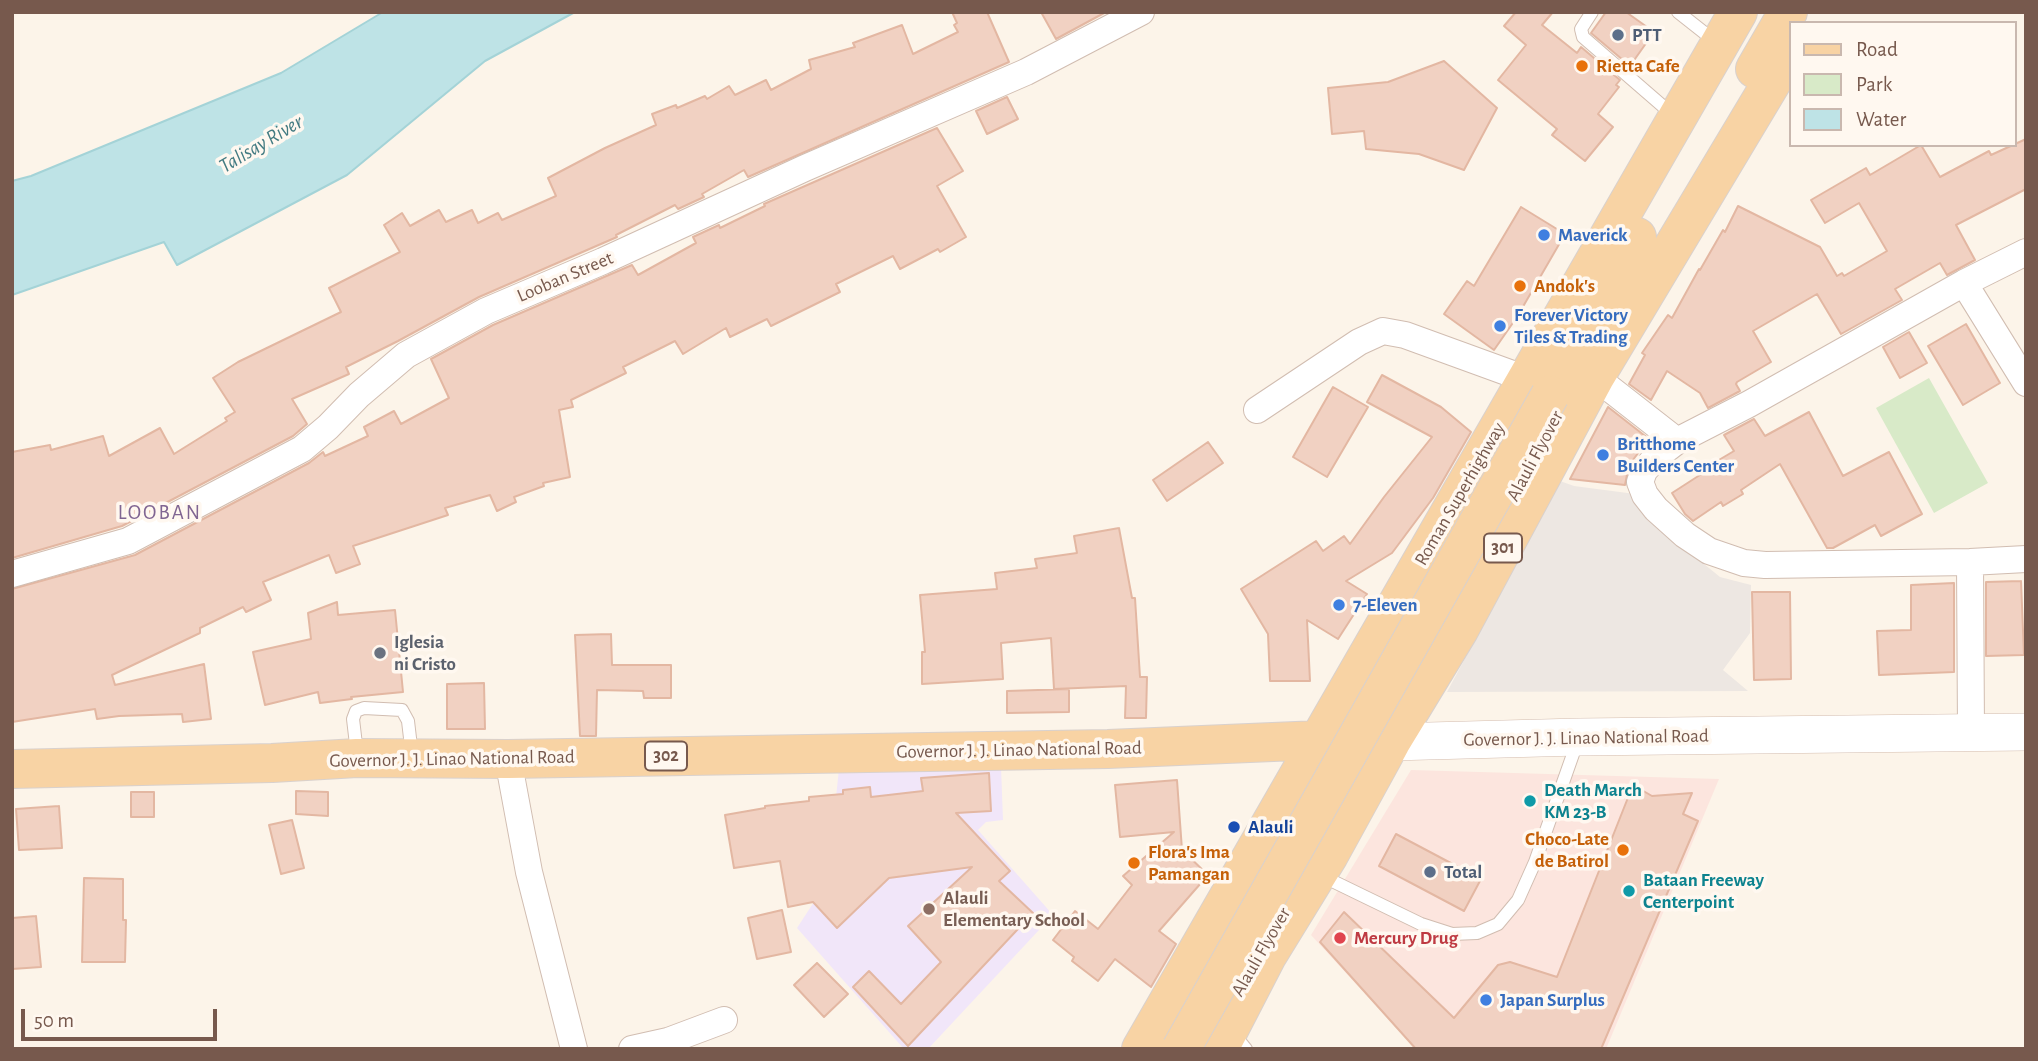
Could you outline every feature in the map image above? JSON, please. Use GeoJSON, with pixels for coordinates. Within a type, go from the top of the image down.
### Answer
{"type":"FeatureCollection","features":[{"type":"Feature","properties":{"kind":"main road","name":"Alauli Flyover"},"geometry":{"type":"LineString","coordinates":[[1181,1049],[1546,393],[1763,12]]}},
{"type":"Feature","properties":{"kind":"main road","name":"Alauli Flyover"},"geometry":{"type":"LineString","coordinates":[[1225,1044],[1546,393],[1788,12]]}},
{"type":"Feature","properties":{"kind":"main road","name":"Roman Superhighway"},"geometry":{"type":"LineString","coordinates":[[1141,1049],[1320,740],[1546,393],[1676,117],[1728,28]]}},
{"type":"Feature","properties":{"kind":"main road","name":"301"},"geometry":{"type":"LineString","coordinates":[[1225,1044],[1267,956],[1318,874],[1391,742],[1459,630],[1595,377],[1790,52]]}},
{"type":"Feature","properties":{"kind":"main road","name":"Governor J. J. Linao National Road"},"geometry":{"type":"LineString","coordinates":[[12,769],[272,763],[357,758],[1108,749],[1320,740],[1391,742],[2026,732]]}},
{"type":"Feature","properties":{"kind":"street","name":"Looban Street"},"geometry":{"type":"LineString","coordinates":[[12,574],[128,541],[302,449],[406,355],[486,311],[1014,78],[1142,12]]}},
{"type":"Feature","properties":{"kind":"street"},"geometry":{"type":"LineString","coordinates":[[2026,252],[1964,283],[1749,404],[1677,441],[1656,457],[1644,471],[1640,482],[1645,495],[1656,509],[1685,535],[1709,551],[1744,563],[1765,565],[2026,559]]}},
{"type":"Feature","properties":{"kind":"street"},"geometry":{"type":"LineString","coordinates":[[1964,283],[2026,383]]}},
{"type":"Feature","properties":{"kind":"street"},"geometry":{"type":"LineString","coordinates":[[1257,410],[1359,342],[1383,331],[1405,335],[1546,393]]}},
{"type":"Feature","properties":{"kind":"street"},"geometry":{"type":"LineString","coordinates":[[1595,377],[1677,441]]}},
{"type":"Feature","properties":{"kind":"street"},"geometry":{"type":"LineString","coordinates":[[1970,562],[1971,732]]}},
{"type":"Feature","properties":{"kind":"street"},"geometry":{"type":"LineString","coordinates":[[508,758],[529,872],[574,1049]]}},
{"type":"Feature","properties":{"kind":"street"},"geometry":{"type":"LineString","coordinates":[[632,1049],[668,1041],[724,1020]]}},
{"type":"Feature","properties":{"kind":"lane"},"geometry":{"type":"LineString","coordinates":[[1592,12],[1581,29],[1583,37],[1676,117]]}},
{"type":"Feature","properties":{"kind":"lane"},"geometry":{"type":"LineString","coordinates":[[1678,12],[1728,28]]}},
{"type":"Feature","properties":{"kind":"lane"},"geometry":{"type":"LineString","coordinates":[[357,758],[353,719],[356,711],[364,708],[402,710],[408,721],[413,759]]}},
{"type":"Feature","properties":{"kind":"lane"},"geometry":{"type":"LineString","coordinates":[[1318,874],[1422,924],[1452,934],[1477,933],[1498,924],[1518,900],[1535,862],[1579,737]]}},
{"type":"Feature","properties":{"kind":"shaded area"},"geometry":{"type":"Polygon","coordinates":[[[1560,481],[1574,486],[1635,494],[1644,515],[1720,577],[1751,585],[1750,633],[1723,670],[1748,691],[1447,692],[1560,481]]]}},
{"type":"Feature","properties":{"kind":"shaded area","name":"Alauli Elementary School"},"geometry":{"type":"Polygon","coordinates":[[[1001,767],[1003,820],[986,822],[978,830],[1053,915],[928,1049],[904,1049],[797,928],[827,882],[839,769],[1001,767]]]}},
{"type":"Feature","properties":{"kind":"shaded area"},"geometry":{"type":"Polygon","coordinates":[[[1411,770],[1719,779],[1606,1049],[1416,1049],[1311,935],[1411,770]]]}},
{"type":"Feature","properties":{"kind":"green space"},"geometry":{"type":"Polygon","coordinates":[[[1929,378],[1988,483],[1934,513],[1876,408],[1929,378]]]}},
{"type":"Feature","properties":{"kind":"water","name":"Talisay River"},"geometry":{"type":"Polygon","coordinates":[[[383,12],[575,12],[485,61],[347,175],[177,265],[164,242],[12,295],[12,181],[31,176],[281,73],[383,12]]]}},
{"type":"Feature","properties":{"kind":"building"},"geometry":{"type":"Polygon","coordinates":[[[952,12],[987,12],[1009,62],[748,177],[744,170],[702,194],[704,197],[678,209],[675,205],[616,235],[617,237],[479,297],[346,367],[349,374],[292,399],[307,424],[293,436],[122,526],[12,558],[12,452],[50,445],[51,450],[103,436],[109,456],[160,428],[174,454],[227,421],[225,418],[235,412],[213,378],[238,362],[341,312],[329,288],[400,252],[384,225],[402,213],[410,226],[439,210],[446,222],[472,210],[478,223],[498,213],[502,220],[556,196],[548,178],[656,125],[652,114],[676,105],[677,108],[705,96],[707,99],[729,86],[735,95],[766,80],[771,90],[811,69],[809,60],[855,47],[853,43],[902,25],[913,54],[958,32],[952,12]]]}},
{"type":"Feature","properties":{"kind":"building"},"geometry":{"type":"Polygon","coordinates":[[[1041,12],[1106,12],[1056,39],[1041,12]]]}},
{"type":"Feature","properties":{"kind":"building"},"geometry":{"type":"Polygon","coordinates":[[[1516,12],[1553,12],[1542,25],[1577,53],[1581,47],[1620,80],[1616,85],[1619,87],[1598,114],[1613,127],[1585,161],[1552,135],[1557,129],[1498,80],[1526,45],[1504,26],[1516,12]]]}},
{"type":"Feature","properties":{"kind":"building"},"geometry":{"type":"Polygon","coordinates":[[[1606,12],[1626,12],[1654,32],[1630,66],[1591,33],[1606,12]]]}},
{"type":"Feature","properties":{"kind":"building"},"geometry":{"type":"Polygon","coordinates":[[[1444,61],[1497,108],[1464,170],[1419,154],[1366,149],[1364,131],[1332,134],[1328,88],[1388,82],[1444,61]]]}},
{"type":"Feature","properties":{"kind":"building"},"geometry":{"type":"Polygon","coordinates":[[[1007,97],[1018,119],[987,134],[976,111],[1007,97]]]}},
{"type":"Feature","properties":{"kind":"building"},"geometry":{"type":"Polygon","coordinates":[[[937,128],[963,171],[937,186],[966,237],[940,252],[938,249],[900,269],[893,256],[836,284],[840,292],[771,326],[767,319],[730,337],[726,328],[683,354],[675,341],[623,367],[626,373],[571,400],[573,407],[559,410],[570,477],[543,483],[544,486],[514,497],[516,502],[497,511],[490,495],[445,508],[448,515],[353,546],[360,564],[336,573],[329,555],[263,582],[271,600],[246,612],[243,607],[200,628],[200,633],[112,675],[115,685],[204,664],[211,719],[183,722],[182,714],[97,719],[95,709],[12,722],[12,589],[135,555],[309,463],[323,452],[325,456],[368,436],[364,427],[394,411],[401,424],[449,398],[431,359],[493,325],[632,265],[638,275],[696,243],[693,237],[719,225],[720,228],[765,206],[764,204],[937,128]]]}},
{"type":"Feature","properties":{"kind":"building"},"geometry":{"type":"Polygon","coordinates":[[[2026,139],[2026,189],[1956,225],[1975,260],[1947,275],[1940,263],[1895,289],[1902,300],[1841,334],[1817,294],[1753,331],[1771,362],[1737,382],[1740,391],[1708,408],[1700,393],[1667,371],[1651,400],[1629,384],[1645,355],[1642,353],[1668,315],[1672,318],[1738,206],[1820,247],[1837,276],[1842,273],[1844,276],[1887,251],[1859,203],[1825,223],[1811,200],[1866,168],[1870,175],[1918,147],[1922,147],[1940,177],[1989,151],[1991,155],[2008,147],[2017,147],[2017,143],[2026,139]]]}},
{"type":"Feature","properties":{"kind":"building"},"geometry":{"type":"Polygon","coordinates":[[[1521,207],[1565,234],[1517,317],[1494,350],[1444,314],[1467,281],[1474,286],[1521,207]]]}},
{"type":"Feature","properties":{"kind":"building"},"geometry":{"type":"Polygon","coordinates":[[[1966,324],[2000,383],[1963,405],[1928,346],[1966,324]]]}},
{"type":"Feature","properties":{"kind":"building"},"geometry":{"type":"Polygon","coordinates":[[[1909,332],[1927,363],[1900,378],[1883,347],[1909,332]]]}},
{"type":"Feature","properties":{"kind":"building"},"geometry":{"type":"Polygon","coordinates":[[[1382,375],[1441,407],[1471,432],[1433,498],[1392,553],[1346,581],[1367,594],[1338,639],[1307,620],[1310,681],[1270,681],[1268,634],[1241,589],[1316,541],[1323,551],[1344,536],[1350,544],[1432,437],[1367,402],[1382,375]]]}},
{"type":"Feature","properties":{"kind":"building"},"geometry":{"type":"Polygon","coordinates":[[[1333,387],[1368,407],[1327,477],[1293,457],[1333,387]]]}},
{"type":"Feature","properties":{"kind":"building"},"geometry":{"type":"Polygon","coordinates":[[[1608,407],[1649,439],[1629,465],[1625,485],[1570,479],[1608,407]]]}},
{"type":"Feature","properties":{"kind":"building"},"geometry":{"type":"Polygon","coordinates":[[[1809,412],[1843,476],[1889,452],[1922,514],[1881,536],[1875,525],[1833,548],[1827,548],[1780,464],[1741,490],[1743,494],[1723,506],[1721,502],[1693,521],[1685,514],[1672,493],[1703,473],[1702,470],[1734,451],[1724,435],[1754,419],[1765,436],[1809,412]]]}},
{"type":"Feature","properties":{"kind":"building"},"geometry":{"type":"Polygon","coordinates":[[[1208,442],[1223,463],[1167,501],[1153,480],[1208,442]]]}},
{"type":"Feature","properties":{"kind":"building"},"geometry":{"type":"Polygon","coordinates":[[[1119,528],[1132,598],[1135,598],[1140,677],[1147,677],[1146,718],[1125,718],[1126,686],[1054,689],[1051,638],[1001,643],[1003,679],[922,684],[922,652],[925,652],[920,595],[997,589],[995,573],[1037,568],[1035,559],[1077,553],[1074,536],[1119,528]]]}},
{"type":"Feature","properties":{"kind":"building"},"geometry":{"type":"Polygon","coordinates":[[[2021,581],[2024,655],[1986,656],[1986,582],[2021,581]]]}},
{"type":"Feature","properties":{"kind":"building"},"geometry":{"type":"Polygon","coordinates":[[[1954,583],[1954,672],[1879,675],[1877,631],[1911,630],[1911,585],[1954,583]]]}},
{"type":"Feature","properties":{"kind":"building"},"geometry":{"type":"Polygon","coordinates":[[[1752,592],[1790,592],[1791,679],[1754,680],[1752,592]]]}},
{"type":"Feature","properties":{"kind":"building"},"geometry":{"type":"Polygon","coordinates":[[[337,602],[338,615],[395,610],[403,692],[320,703],[318,692],[265,705],[253,652],[311,639],[308,613],[337,602]]]}},
{"type":"Feature","properties":{"kind":"building"},"geometry":{"type":"Polygon","coordinates":[[[611,634],[612,665],[671,665],[671,698],[644,698],[643,691],[597,690],[596,736],[580,736],[575,635],[611,634]]]}},
{"type":"Feature","properties":{"kind":"building"},"geometry":{"type":"Polygon","coordinates":[[[484,683],[485,729],[447,729],[447,684],[484,683]]]}},
{"type":"Feature","properties":{"kind":"building"},"geometry":{"type":"Polygon","coordinates":[[[1069,689],[1069,712],[1007,713],[1007,691],[1069,689]]]}},
{"type":"Feature","properties":{"kind":"building"},"geometry":{"type":"Polygon","coordinates":[[[989,773],[991,811],[956,813],[1010,871],[999,881],[1033,913],[908,1046],[853,987],[869,971],[901,1004],[941,962],[908,926],[972,867],[889,878],[837,928],[813,902],[788,907],[780,861],[734,868],[725,815],[765,806],[809,801],[809,797],[843,794],[843,790],[870,787],[871,797],[923,791],[921,778],[989,773]]]}},
{"type":"Feature","properties":{"kind":"building"},"geometry":{"type":"Polygon","coordinates":[[[1177,780],[1182,850],[1208,875],[1159,931],[1176,944],[1151,987],[1115,959],[1098,981],[1072,961],[1074,957],[1053,940],[1075,911],[1098,929],[1132,885],[1123,876],[1174,832],[1120,837],[1115,785],[1177,780]]]}},
{"type":"Feature","properties":{"kind":"building","name":"Bataan Freeway Centerpoint"},"geometry":{"type":"Polygon","coordinates":[[[1633,785],[1652,796],[1692,793],[1683,814],[1698,821],[1601,1049],[1416,1049],[1320,942],[1344,912],[1454,1018],[1498,965],[1510,962],[1557,977],[1633,785]]]}},
{"type":"Feature","properties":{"kind":"building"},"geometry":{"type":"Polygon","coordinates":[[[296,791],[328,792],[328,816],[296,814],[296,791]]]}},
{"type":"Feature","properties":{"kind":"building"},"geometry":{"type":"Polygon","coordinates":[[[131,792],[154,792],[154,817],[131,817],[131,792]]]}},
{"type":"Feature","properties":{"kind":"building"},"geometry":{"type":"Polygon","coordinates":[[[59,806],[62,848],[19,850],[16,809],[59,806]]]}},
{"type":"Feature","properties":{"kind":"building"},"geometry":{"type":"Polygon","coordinates":[[[292,820],[304,868],[281,874],[269,825],[292,820]]]}},
{"type":"Feature","properties":{"kind":"building","name":"Total"},"geometry":{"type":"Polygon","coordinates":[[[1396,834],[1481,879],[1464,911],[1379,866],[1396,834]]]}},
{"type":"Feature","properties":{"kind":"building"},"geometry":{"type":"Polygon","coordinates":[[[84,878],[123,879],[125,962],[82,962],[84,878]]]}},
{"type":"Feature","properties":{"kind":"building"},"geometry":{"type":"Polygon","coordinates":[[[782,910],[791,952],[757,959],[748,918],[782,910]]]}},
{"type":"Feature","properties":{"kind":"building"},"geometry":{"type":"Polygon","coordinates":[[[36,916],[41,967],[12,969],[12,918],[36,916]]]}},
{"type":"Feature","properties":{"kind":"building"},"geometry":{"type":"Polygon","coordinates":[[[817,963],[848,994],[824,1017],[794,985],[817,963]]]}},
{"type":"Feature","properties":{"kind":"place","name":"PTT"},"geometry":{"type":"Point","coordinates":[1618,35]}},
{"type":"Feature","properties":{"kind":"place","name":"Rietta Cafe"},"geometry":{"type":"Point","coordinates":[1582,66]}},
{"type":"Feature","properties":{"kind":"place","name":"Maverick"},"geometry":{"type":"Point","coordinates":[1544,235]}},
{"type":"Feature","properties":{"kind":"place","name":"Andok's"},"geometry":{"type":"Point","coordinates":[1520,286]}},
{"type":"Feature","properties":{"kind":"place","name":"Forever Victory Tiles & Trading"},"geometry":{"type":"Point","coordinates":[1500,326]}},
{"type":"Feature","properties":{"kind":"place","name":"Britthome Builders Center"},"geometry":{"type":"Point","coordinates":[1603,455]}},
{"type":"Feature","properties":{"kind":"place","name":"7-Eleven"},"geometry":{"type":"Point","coordinates":[1339,605]}},
{"type":"Feature","properties":{"kind":"place","name":"Iglesia ni Cristo"},"geometry":{"type":"Point","coordinates":[380,653]}},
{"type":"Feature","properties":{"kind":"place","name":"Death March KM 23-B"},"geometry":{"type":"Point","coordinates":[1530,801]}},
{"type":"Feature","properties":{"kind":"place","name":"Alauli"},"geometry":{"type":"Point","coordinates":[1234,827]}},
{"type":"Feature","properties":{"kind":"place","name":"Choco-Late de Batirol"},"geometry":{"type":"Point","coordinates":[1623,850]}},
{"type":"Feature","properties":{"kind":"place","name":"Flora's Ima Pamangan"},"geometry":{"type":"Point","coordinates":[1134,863]}},
{"type":"Feature","properties":{"kind":"place","name":"Total"},"geometry":{"type":"Point","coordinates":[1430,872]}},
{"type":"Feature","properties":{"kind":"place","name":"Bataan Freeway Centerpoint"},"geometry":{"type":"Point","coordinates":[1629,891]}},
{"type":"Feature","properties":{"kind":"place","name":"Alauli Elementary School"},"geometry":{"type":"Point","coordinates":[929,909]}},
{"type":"Feature","properties":{"kind":"place","name":"Mercury Drug"},"geometry":{"type":"Point","coordinates":[1340,938]}},
{"type":"Feature","properties":{"kind":"place","name":"Japan Surplus"},"geometry":{"type":"Point","coordinates":[1486,1000]}},
{"type":"Feature","properties":{"kind":"district","name":"LOOBAN"},"geometry":{"type":"Point","coordinates":[160,513]}}]}
